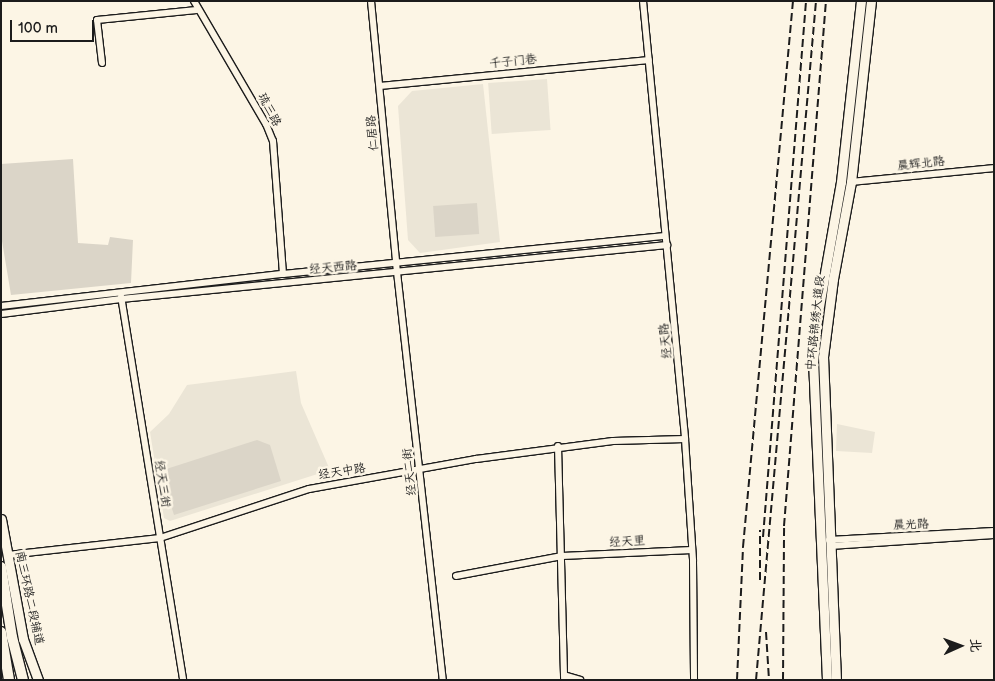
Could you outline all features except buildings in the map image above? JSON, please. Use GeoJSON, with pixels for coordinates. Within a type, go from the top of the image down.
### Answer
{"type":"FeatureCollection","features":[{"type":"Feature","properties":{"kind":"highway"},"geometry":{"type":"LineString","coordinates":[[1,567],[12,637],[23,680]]}},
{"type":"Feature","properties":{"kind":"highway"},"geometry":{"type":"LineString","coordinates":[[1,632],[9,680]]}},
{"type":"Feature","properties":{"kind":"main road","name":"中环路锦绣大道段"},"geometry":{"type":"LineString","coordinates":[[827,680],[813,363],[817,318],[841,182],[861,1]]}},
{"type":"Feature","properties":{"kind":"main road","name":"中环路锦绣大道段"},"geometry":{"type":"LineString","coordinates":[[836,680],[823,357],[833,279],[851,182],[870,1]]}},
{"type":"Feature","properties":{"kind":"main road","name":"南三环路二段辅道"},"geometry":{"type":"LineString","coordinates":[[1,519],[23,639],[38,680]]}},
{"type":"Feature","properties":{"kind":"street","name":"琉三路"},"geometry":{"type":"LineString","coordinates":[[194,1],[197,10],[266,124],[273,142],[283,274]]}},
{"type":"Feature","properties":{"kind":"street","name":"仁居路"},"geometry":{"type":"LineString","coordinates":[[371,1],[396,263]]}},
{"type":"Feature","properties":{"kind":"street","name":"经天路"},"geometry":{"type":"LineString","coordinates":[[643,1],[686,439],[692,550],[694,680]]}},
{"type":"Feature","properties":{"kind":"street"},"geometry":{"type":"LineString","coordinates":[[102,63],[97,20],[197,10]]}},
{"type":"Feature","properties":{"kind":"street","name":"千子门巷"},"geometry":{"type":"LineString","coordinates":[[380,86],[649,60]]}},
{"type":"Feature","properties":{"kind":"street","name":"晨辉北路"},"geometry":{"type":"LineString","coordinates":[[851,182],[994,168]]}},
{"type":"Feature","properties":{"kind":"street","name":"经天西路"},"geometry":{"type":"LineString","coordinates":[[1,314],[121,295],[283,274],[665,236]]}},
{"type":"Feature","properties":{"kind":"street","name":"经天西路"},"geometry":{"type":"LineString","coordinates":[[1,306],[397,273],[667,246]]}},
{"type":"Feature","properties":{"kind":"street","name":"经天二街"},"geometry":{"type":"LineString","coordinates":[[396,263],[422,471],[443,680]]}},
{"type":"Feature","properties":{"kind":"street","name":"经天三街"},"geometry":{"type":"LineString","coordinates":[[121,295],[183,680]]}},
{"type":"Feature","properties":{"kind":"street","name":"经天中路"},"geometry":{"type":"LineString","coordinates":[[8,555],[160,538],[309,489],[558,446],[686,439]]}},
{"type":"Feature","properties":{"kind":"street"},"geometry":{"type":"LineString","coordinates":[[558,446],[564,677],[580,680]]}},
{"type":"Feature","properties":{"kind":"street","name":"晨光路"},"geometry":{"type":"LineString","coordinates":[[829,543],[994,531]]}},
{"type":"Feature","properties":{"kind":"street","name":"晨光路"},"geometry":{"type":"LineString","coordinates":[[829,543],[994,535]]}},
{"type":"Feature","properties":{"kind":"street","name":"经天里"},"geometry":{"type":"LineString","coordinates":[[456,576],[562,556],[692,550]]}},
{"type":"Feature","properties":{"kind":"shaded area"},"geometry":{"type":"Polygon","coordinates":[[[547,79],[551,130],[492,134],[488,83],[547,79]]]}},
{"type":"Feature","properties":{"kind":"shaded area"},"geometry":{"type":"Polygon","coordinates":[[[483,84],[500,242],[420,253],[408,240],[398,106],[412,91],[483,84]]]}},
{"type":"Feature","properties":{"kind":"shaded area"},"geometry":{"type":"Polygon","coordinates":[[[73,159],[78,243],[108,245],[110,237],[133,240],[131,283],[11,295],[1,235],[1,164],[73,159]]]}},
{"type":"Feature","properties":{"kind":"shaded area"},"geometry":{"type":"Polygon","coordinates":[[[477,203],[479,234],[435,237],[433,206],[477,203]]]}},
{"type":"Feature","properties":{"kind":"shaded area"},"geometry":{"type":"Polygon","coordinates":[[[296,371],[301,403],[330,470],[170,521],[164,518],[150,432],[169,414],[187,385],[296,371]]]}},
{"type":"Feature","properties":{"kind":"shaded area"},"geometry":{"type":"Polygon","coordinates":[[[837,424],[875,432],[872,453],[836,451],[837,424]]]}},
{"type":"Feature","properties":{"kind":"shaded area"},"geometry":{"type":"Polygon","coordinates":[[[257,440],[270,445],[281,481],[174,515],[160,471],[257,440]]]}},
{"type":"Feature","properties":{"kind":"railway"},"geometry":{"type":"LineString","coordinates":[[737,680],[743,547],[793,1]]}},
{"type":"Feature","properties":{"kind":"railway"},"geometry":{"type":"LineString","coordinates":[[763,537],[806,1]]}},
{"type":"Feature","properties":{"kind":"railway"},"geometry":{"type":"LineString","coordinates":[[756,680],[816,1]]}},
{"type":"Feature","properties":{"kind":"railway"},"geometry":{"type":"LineString","coordinates":[[783,680],[784,526],[826,1]]}},
{"type":"Feature","properties":{"kind":"railway"},"geometry":{"type":"LineString","coordinates":[[760,530],[760,580]]}},
{"type":"Feature","properties":{"kind":"railway"},"geometry":{"type":"LineString","coordinates":[[766,632],[769,680]]}}]}
